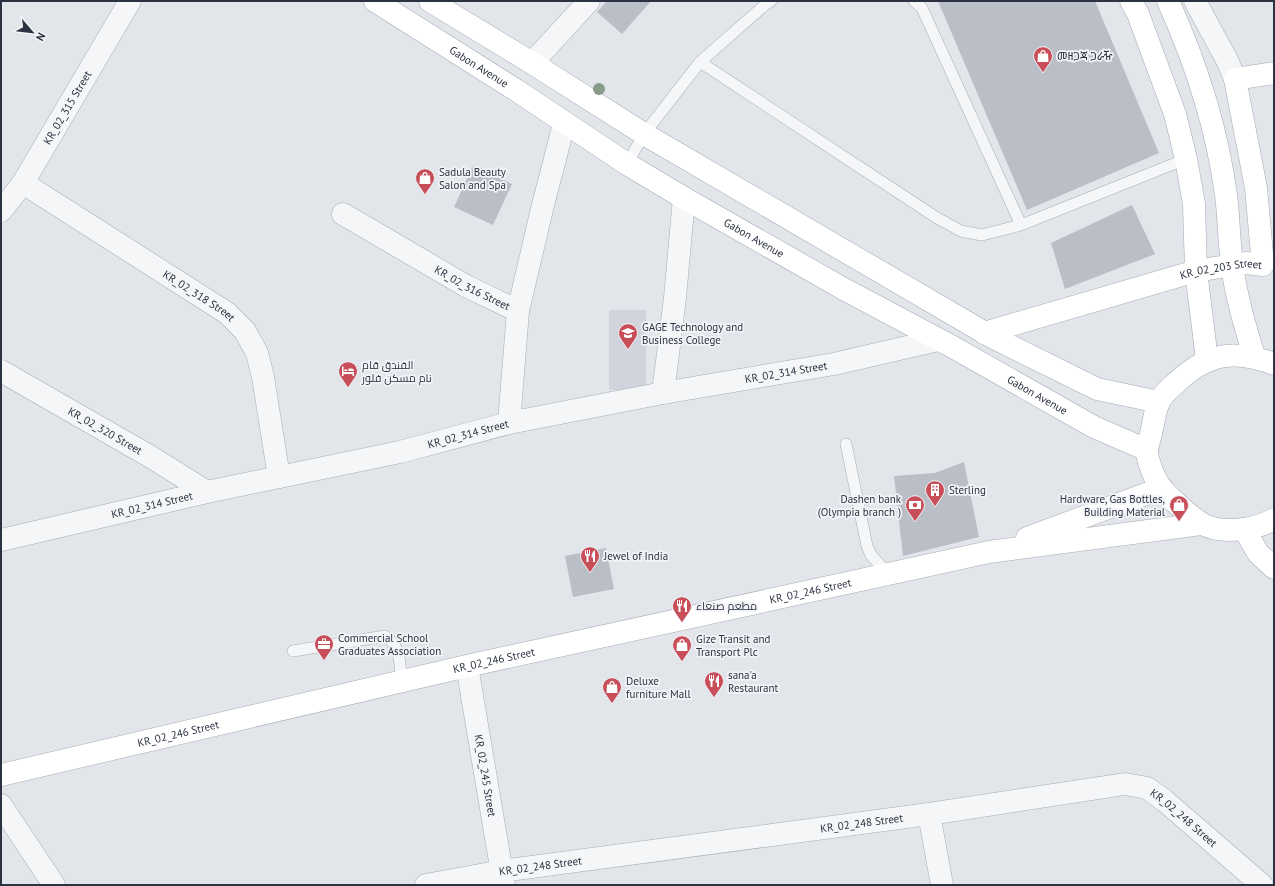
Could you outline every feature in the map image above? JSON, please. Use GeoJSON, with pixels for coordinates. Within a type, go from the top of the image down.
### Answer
{"type":"FeatureCollection","features":[{"type":"Feature","properties":{"kind":"main road","name":"Gabon Avenue"},"geometry":{"type":"LineString","coordinates":[[375,1],[516,90],[564,124],[684,198],[1094,428],[1147,450]]}},
{"type":"Feature","properties":{"kind":"main road"},"geometry":{"type":"LineString","coordinates":[[430,1],[644,134],[984,333],[1097,389],[1159,402]]}},
{"type":"Feature","properties":{"kind":"main road"},"geometry":{"type":"LineString","coordinates":[[1131,1],[1138,14],[1175,114],[1186,159],[1194,204],[1196,271],[1207,360]]}},
{"type":"Feature","properties":{"kind":"main road"},"geometry":{"type":"LineString","coordinates":[[1168,1],[1190,51],[1210,114],[1226,195],[1232,265],[1239,305],[1254,356]]}},
{"type":"Feature","properties":{"kind":"main road"},"geometry":{"type":"LineString","coordinates":[[1235,78],[1274,73]]}},
{"type":"Feature","properties":{"kind":"main road","name":"KR_02_203 Street"},"geometry":{"type":"LineString","coordinates":[[984,333],[1196,271],[1246,263],[1269,264],[1235,78]]}},
{"type":"Feature","properties":{"kind":"main road"},"geometry":{"type":"LineString","coordinates":[[1274,364],[1254,356],[1224,356],[1207,360],[1189,370],[1170,388],[1159,402],[1147,450],[1151,467],[1162,488],[1201,524],[1223,530],[1244,529],[1267,523],[1274,519]]}},
{"type":"Feature","properties":{"kind":"main road","name":"KR_02_246 Street"},"geometry":{"type":"LineString","coordinates":[[989,552],[1162,488]]}},
{"type":"Feature","properties":{"kind":"main road","name":"KR_02_246 Street"},"geometry":{"type":"LineString","coordinates":[[1,775],[467,666],[989,552],[1201,524]]}},
{"type":"Feature","properties":{"kind":"main road"},"geometry":{"type":"LineString","coordinates":[[1244,529],[1258,553],[1274,568]]}},
{"type":"Feature","properties":{"kind":"street","name":"KR_02_315 Street"},"geometry":{"type":"LineString","coordinates":[[1,211],[22,183],[130,1]]}},
{"type":"Feature","properties":{"kind":"street"},"geometry":{"type":"LineString","coordinates":[[532,63],[589,1]]}},
{"type":"Feature","properties":{"kind":"street"},"geometry":{"type":"LineString","coordinates":[[1195,1],[1235,78]]}},
{"type":"Feature","properties":{"kind":"street","name":"KR_02_316 Street"},"geometry":{"type":"LineString","coordinates":[[343,214],[466,286],[518,311],[564,124]]}},
{"type":"Feature","properties":{"kind":"street","name":"KR_02_318 Street"},"geometry":{"type":"LineString","coordinates":[[22,183],[227,313],[245,331],[257,353],[263,377],[279,477]]}},
{"type":"Feature","properties":{"kind":"street"},"geometry":{"type":"LineString","coordinates":[[663,393],[675,298],[684,198]]}},
{"type":"Feature","properties":{"kind":"street"},"geometry":{"type":"LineString","coordinates":[[509,423],[518,311]]}},
{"type":"Feature","properties":{"kind":"street","name":"KR_02_314 Street"},"geometry":{"type":"LineString","coordinates":[[1,540],[207,492],[400,452],[509,423],[663,393],[834,364],[938,340]]}},
{"type":"Feature","properties":{"kind":"street","name":"KR_02_320 Street"},"geometry":{"type":"LineString","coordinates":[[1,371],[151,457],[207,492]]}},
{"type":"Feature","properties":{"kind":"street","name":"KR_02_245 Street"},"geometry":{"type":"LineString","coordinates":[[467,666],[503,878]]}},
{"type":"Feature","properties":{"kind":"street","name":"KR_02_248 Street"},"geometry":{"type":"LineString","coordinates":[[426,885],[503,878],[1124,784],[1147,788],[1165,801],[1262,885]]}},
{"type":"Feature","properties":{"kind":"street"},"geometry":{"type":"LineString","coordinates":[[1,805],[54,885]]}},
{"type":"Feature","properties":{"kind":"street"},"geometry":{"type":"LineString","coordinates":[[929,814],[942,885]]}},
{"type":"Feature","properties":{"kind":"lane"},"geometry":{"type":"LineString","coordinates":[[627,164],[644,134],[700,62],[771,1]]}},
{"type":"Feature","properties":{"kind":"lane"},"geometry":{"type":"LineString","coordinates":[[914,1],[922,8],[1021,225]]}},
{"type":"Feature","properties":{"kind":"lane"},"geometry":{"type":"LineString","coordinates":[[700,62],[937,218],[961,231],[982,235],[1021,225],[1186,159]]}},
{"type":"Feature","properties":{"kind":"lane"},"geometry":{"type":"LineString","coordinates":[[846,444],[867,546],[871,555],[888,574]]}},
{"type":"Feature","properties":{"kind":"lane"},"geometry":{"type":"LineString","coordinates":[[293,652],[385,636],[393,641],[397,647],[402,682]]}},
{"type":"Feature","properties":{"kind":"shaded area","name":"GAGE Technology and Business College"},"geometry":{"type":"Polygon","coordinates":[[[609,310],[646,310],[646,390],[609,390],[609,310]]]}},
{"type":"Feature","properties":{"kind":"building"},"geometry":{"type":"Polygon","coordinates":[[[607,1],[651,1],[622,34],[597,12],[607,1]]]}},
{"type":"Feature","properties":{"kind":"building"},"geometry":{"type":"Polygon","coordinates":[[[938,1],[1095,1],[1159,153],[1027,210],[938,1]]]}},
{"type":"Feature","properties":{"kind":"building"},"geometry":{"type":"Polygon","coordinates":[[[473,166],[512,184],[493,225],[454,207],[473,166]]]}},
{"type":"Feature","properties":{"kind":"building"},"geometry":{"type":"Polygon","coordinates":[[[1132,205],[1155,254],[1065,289],[1051,243],[1132,205]]]}},
{"type":"Feature","properties":{"kind":"building","name":"Sterling"},"geometry":{"type":"Polygon","coordinates":[[[964,462],[979,537],[903,556],[894,476],[935,473],[964,462]]]}},
{"type":"Feature","properties":{"kind":"building","name":"Jewel of India"},"geometry":{"type":"Polygon","coordinates":[[[606,548],[614,589],[573,597],[565,556],[606,548]]]}},
{"type":"Feature","properties":{"kind":"place","name":"መዘጋጃ ጋራዥ"},"geometry":{"type":"Point","coordinates":[1043,73]}},
{"type":"Feature","properties":{"kind":"place","name":"Sadula Beauty Salon and Spa"},"geometry":{"type":"Point","coordinates":[425,195]}},
{"type":"Feature","properties":{"kind":"place","name":"GAGE Technology and Business College"},"geometry":{"type":"Point","coordinates":[628,350]}},
{"type":"Feature","properties":{"kind":"place","name":"الفندق قام نام مسكن فلور"},"geometry":{"type":"Point","coordinates":[348,388]}},
{"type":"Feature","properties":{"kind":"place","name":"Sterling"},"geometry":{"type":"Point","coordinates":[935,507]}},
{"type":"Feature","properties":{"kind":"place","name":"Dashen bank (Olympia branch )"},"geometry":{"type":"Point","coordinates":[915,522]}},
{"type":"Feature","properties":{"kind":"place","name":"Hardware, Gas Bottles, Building Material"},"geometry":{"type":"Point","coordinates":[1179,522]}},
{"type":"Feature","properties":{"kind":"place","name":"Jewel of India"},"geometry":{"type":"Point","coordinates":[590,573]}},
{"type":"Feature","properties":{"kind":"place","name":"مطعم صنعاء"},"geometry":{"type":"Point","coordinates":[682,623]}},
{"type":"Feature","properties":{"kind":"place","name":"Commercial School Graduates Association"},"geometry":{"type":"Point","coordinates":[324,661]}},
{"type":"Feature","properties":{"kind":"place","name":"Gize Transit and Transport Plc"},"geometry":{"type":"Point","coordinates":[682,662]}},
{"type":"Feature","properties":{"kind":"place","name":"sana'a Restaurant"},"geometry":{"type":"Point","coordinates":[714,698]}},
{"type":"Feature","properties":{"kind":"place","name":"Deluxe furniture Mall"},"geometry":{"type":"Point","coordinates":[612,704]}}]}
